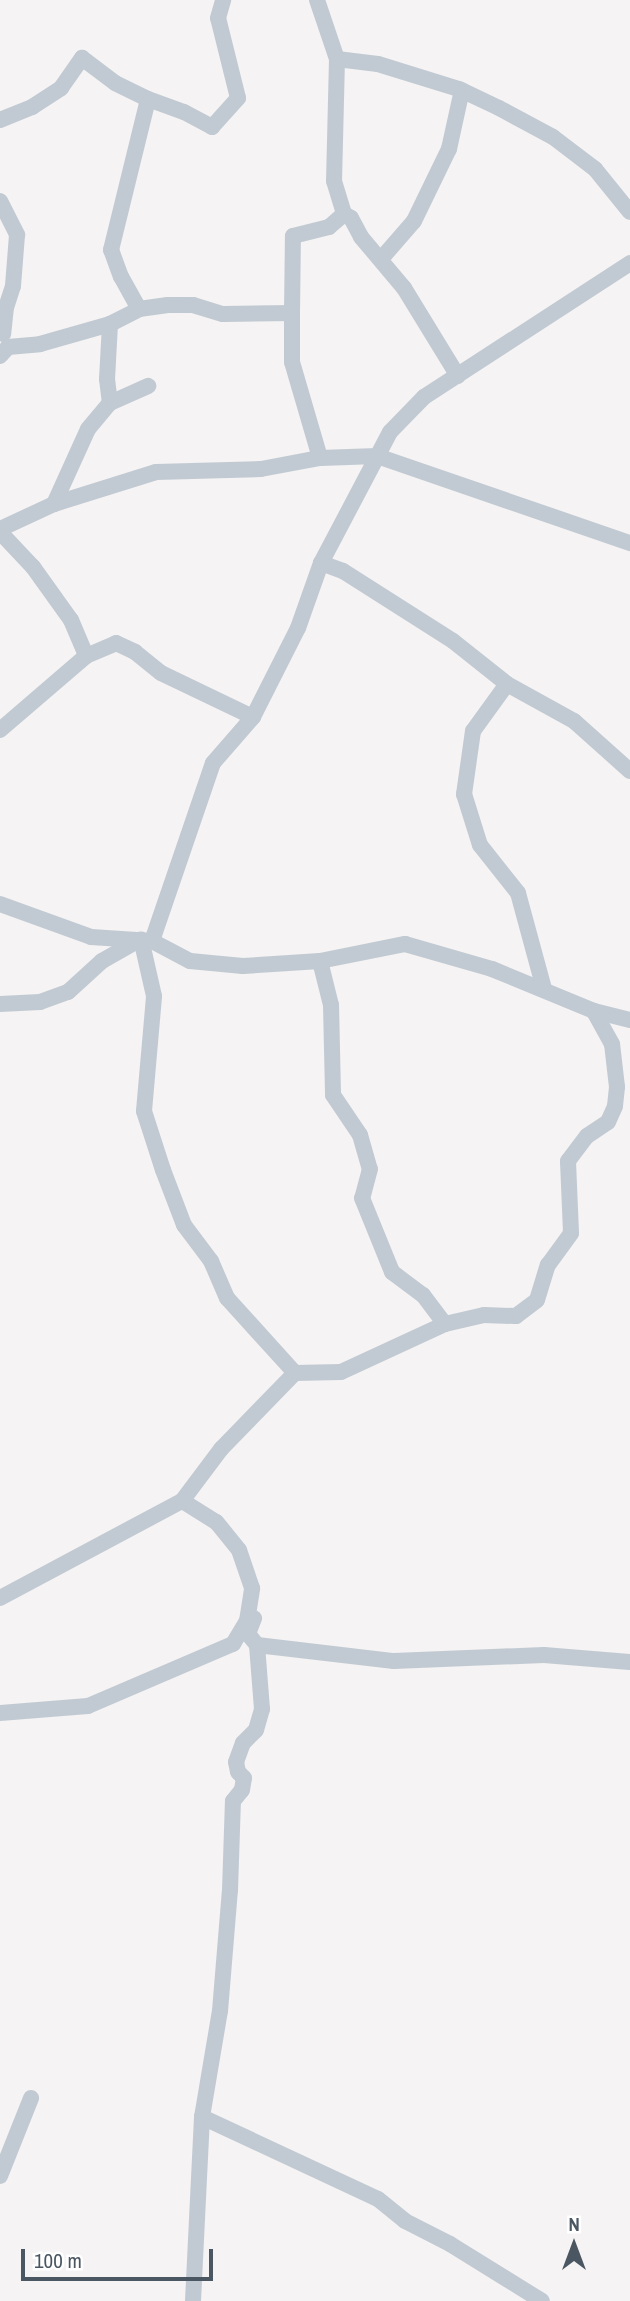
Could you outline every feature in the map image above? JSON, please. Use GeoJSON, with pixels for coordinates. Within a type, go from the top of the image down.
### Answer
{"type":"FeatureCollection","features":[{"type":"Feature","properties":{"kind":"street"},"geometry":{"type":"LineString","coordinates":[[0,120],[32,107],[61,88],[82,58],[115,83],[212,127],[238,99],[218,18],[223,0]]}},
{"type":"Feature","properties":{"kind":"street"},"geometry":{"type":"LineString","coordinates":[[317,0],[337,59],[334,181],[344,214],[351,218],[361,237],[381,258],[458,376]]}},
{"type":"Feature","properties":{"kind":"street"},"geometry":{"type":"LineString","coordinates":[[337,59],[378,64],[462,90],[553,137],[595,169],[630,212]]}},
{"type":"Feature","properties":{"kind":"street"},"geometry":{"type":"LineString","coordinates":[[381,258],[414,221],[449,149],[462,90]]}},
{"type":"Feature","properties":{"kind":"street"},"geometry":{"type":"LineString","coordinates":[[139,309],[121,277],[111,250],[148,99]]}},
{"type":"Feature","properties":{"kind":"street"},"geometry":{"type":"LineString","coordinates":[[0,201],[17,234],[13,286],[6,307],[3,343],[40,344],[110,324],[139,309],[193,305],[223,314],[292,313]]}},
{"type":"Feature","properties":{"kind":"street"},"geometry":{"type":"LineString","coordinates":[[320,458],[292,362],[293,236],[329,227],[344,214]]}},
{"type":"Feature","properties":{"kind":"street"},"geometry":{"type":"LineString","coordinates":[[295,1373],[227,1298],[211,1261],[184,1224],[163,1170],[144,1111],[154,996],[146,940],[213,763],[253,717],[298,628],[321,563],[390,432],[424,397],[630,263]]}},
{"type":"Feature","properties":{"kind":"street"},"geometry":{"type":"LineString","coordinates":[[110,324],[107,379],[110,403]]}},
{"type":"Feature","properties":{"kind":"street"},"geometry":{"type":"LineString","coordinates":[[54,504],[88,429],[110,403],[148,386]]}},
{"type":"Feature","properties":{"kind":"street"},"geometry":{"type":"LineString","coordinates":[[86,656],[71,620],[33,567],[0,531],[54,504],[156,472],[261,469],[320,458],[376,456],[630,544]]}},
{"type":"Feature","properties":{"kind":"street"},"geometry":{"type":"LineString","coordinates":[[321,563],[343,571],[453,641],[507,684],[574,721],[630,771]]}},
{"type":"Feature","properties":{"kind":"street"},"geometry":{"type":"LineString","coordinates":[[0,730],[26,704],[86,656],[116,643],[135,652],[161,673],[253,717]]}},
{"type":"Feature","properties":{"kind":"street"},"geometry":{"type":"LineString","coordinates":[[507,684],[473,731],[464,794],[480,845],[517,892],[544,989]]}},
{"type":"Feature","properties":{"kind":"street"},"geometry":{"type":"LineString","coordinates":[[0,904],[92,937],[146,940],[190,961],[243,966],[320,961],[405,944],[492,969],[594,1011],[630,1020]]}},
{"type":"Feature","properties":{"kind":"street"},"geometry":{"type":"LineString","coordinates":[[0,1004],[40,1003],[68,992],[102,961],[146,940]]}},
{"type":"Feature","properties":{"kind":"street"},"geometry":{"type":"LineString","coordinates":[[320,961],[331,1005],[333,1096],[360,1135],[370,1169],[362,1198],[392,1272],[423,1295],[445,1324]]}},
{"type":"Feature","properties":{"kind":"street"},"geometry":{"type":"LineString","coordinates":[[0,1598],[182,1501],[221,1449],[295,1373],[341,1372],[445,1324],[484,1315],[516,1316],[537,1300],[548,1265],[571,1233],[568,1161],[587,1136],[608,1122],[616,1097],[612,1044],[594,1011]]}},
{"type":"Feature","properties":{"kind":"street"},"geometry":{"type":"LineString","coordinates":[[182,1501],[216,1522],[239,1550],[252,1588],[255,1614],[248,1634],[257,1645],[262,1709],[256,1730],[243,1743],[236,1762],[238,1772],[244,1778],[242,1790],[233,1801],[230,1890],[220,2011],[202,2118],[193,2301]]}},
{"type":"Feature","properties":{"kind":"street"},"geometry":{"type":"LineString","coordinates":[[0,1713],[88,1706],[233,1644],[247,1621],[252,1588]]}},
{"type":"Feature","properties":{"kind":"street"},"geometry":{"type":"LineString","coordinates":[[257,1645],[394,1661],[544,1655],[630,1661]]}},
{"type":"Feature","properties":{"kind":"street"},"geometry":{"type":"LineString","coordinates":[[0,2176],[31,2098]]}},
{"type":"Feature","properties":{"kind":"street"},"geometry":{"type":"LineString","coordinates":[[202,2118],[378,2199],[405,2221],[450,2244],[542,2301]]}}]}
